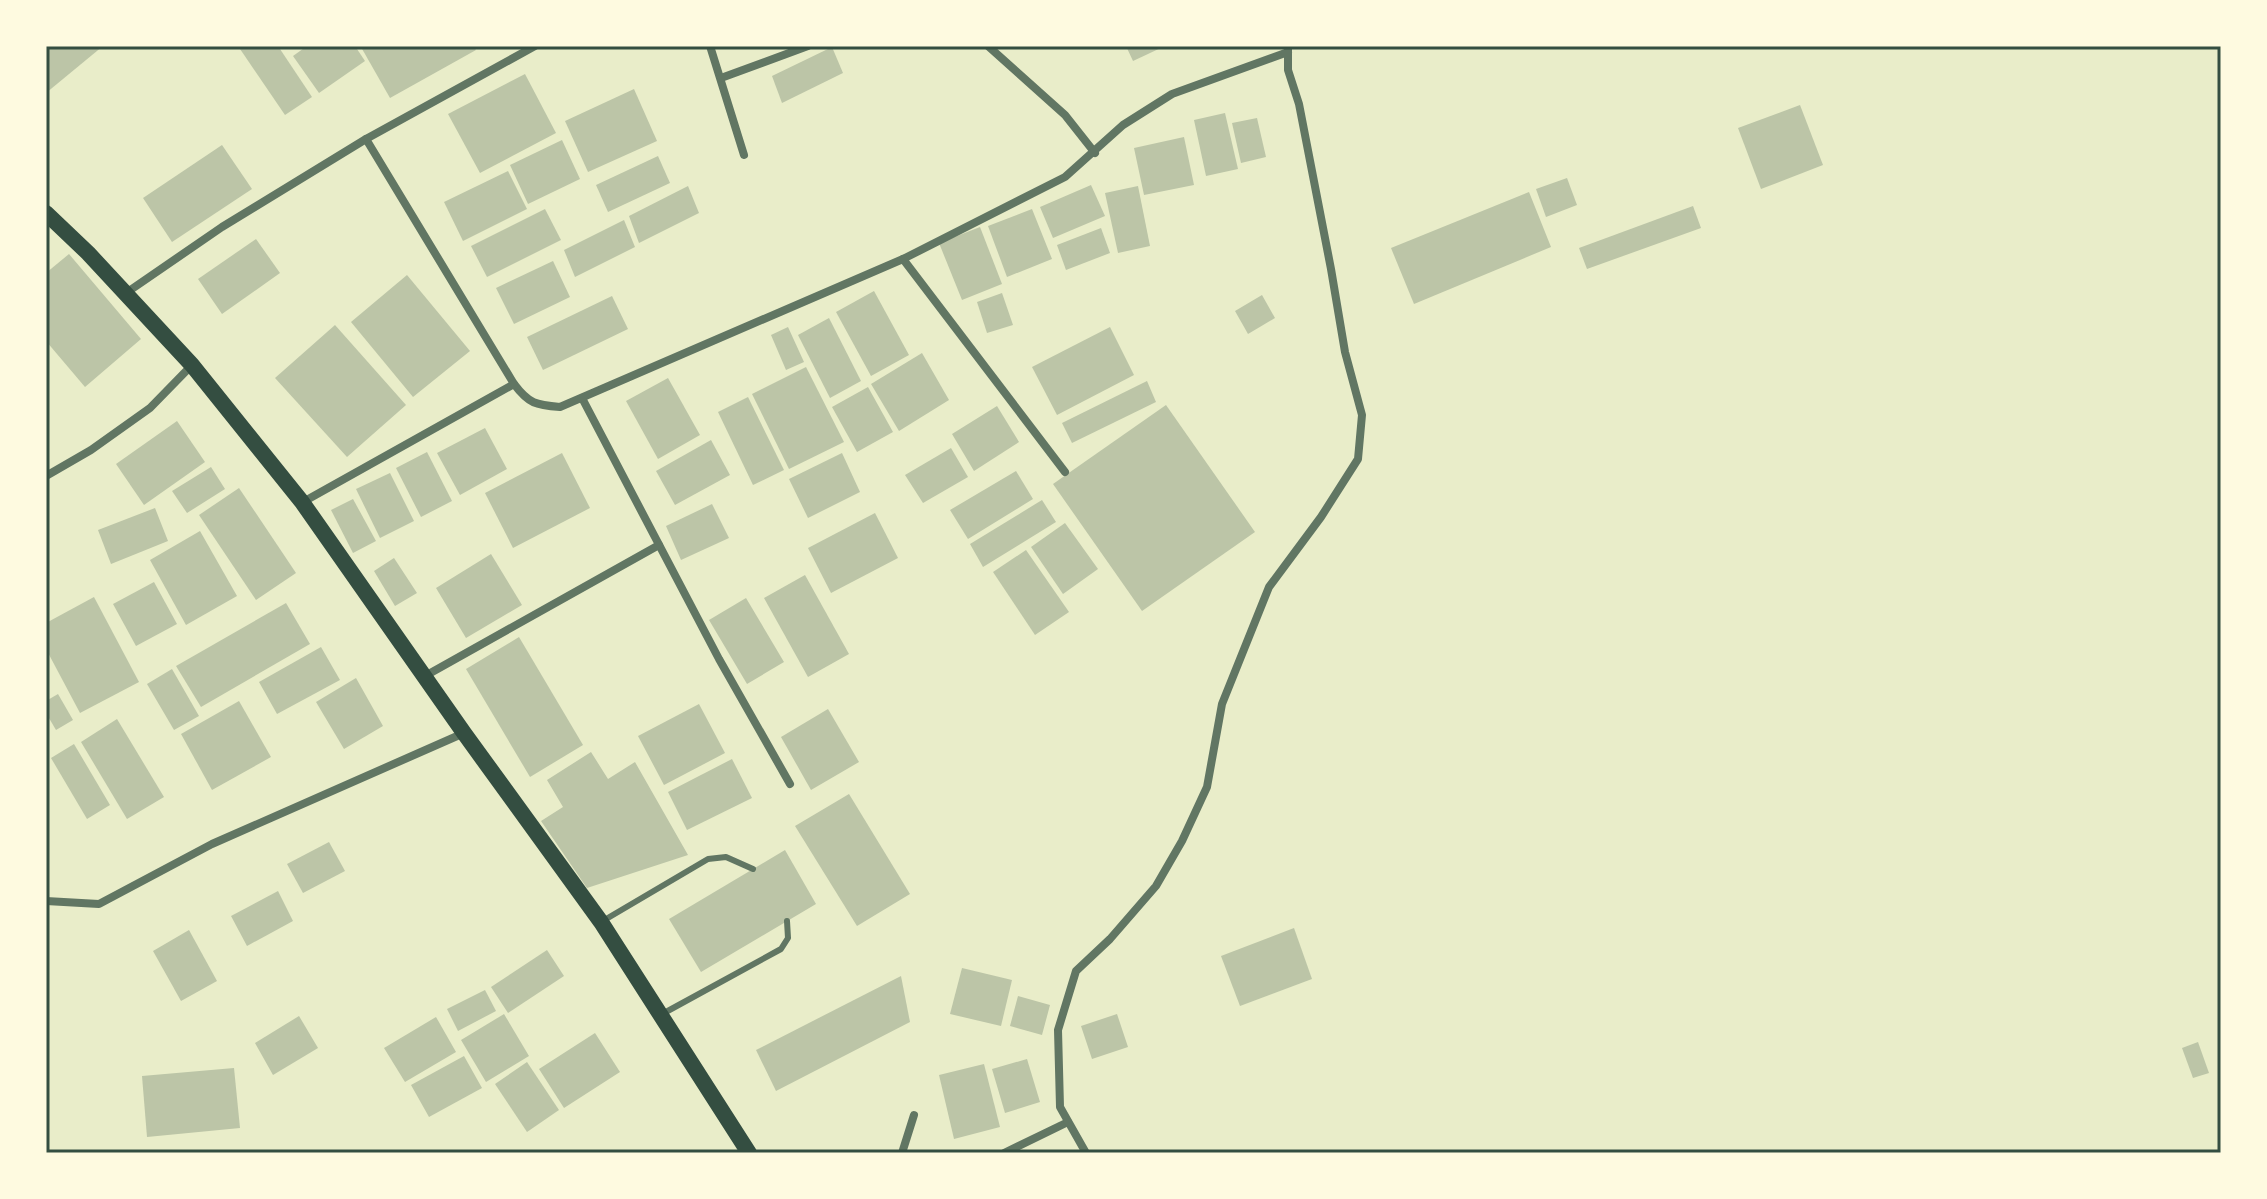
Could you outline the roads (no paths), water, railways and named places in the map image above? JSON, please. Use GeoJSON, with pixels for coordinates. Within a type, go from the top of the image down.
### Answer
{"type":"FeatureCollection","features":[{"type":"Feature","properties":{"kind":"main road"},"geometry":{"type":"LineString","coordinates":[[46,213],[88,253],[192,365],[302,502],[601,922],[749,1153]]}},
{"type":"Feature","properties":{"kind":"street"},"geometry":{"type":"LineString","coordinates":[[126,293],[222,227],[366,139],[521,49],[535,46]]}},
{"type":"Feature","properties":{"kind":"street"},"geometry":{"type":"LineString","coordinates":[[710,46],[744,155]]}},
{"type":"Feature","properties":{"kind":"street"},"geometry":{"type":"LineString","coordinates":[[721,78],[808,46]]}},
{"type":"Feature","properties":{"kind":"street"},"geometry":{"type":"LineString","coordinates":[[988,46],[1065,115],[1095,153]]}},
{"type":"Feature","properties":{"kind":"street"},"geometry":{"type":"LineString","coordinates":[[366,139],[514,384],[535,405],[560,407],[903,259],[1065,177],[1123,125],[1172,94],[1288,49],[1288,70],[1299,104],[1345,352],[1362,415],[1358,459],[1321,517],[1269,587],[1222,704],[1207,787],[1182,841],[1156,886],[1110,939],[1076,971],[1058,1030],[1060,1107],[1086,1153]]}},
{"type":"Feature","properties":{"kind":"street"},"geometry":{"type":"LineString","coordinates":[[903,259],[1065,472]]}},
{"type":"Feature","properties":{"kind":"street"},"geometry":{"type":"LineString","coordinates":[[46,476],[91,450],[150,408],[192,365]]}},
{"type":"Feature","properties":{"kind":"street"},"geometry":{"type":"LineString","coordinates":[[302,502],[514,384]]}},
{"type":"Feature","properties":{"kind":"street"},"geometry":{"type":"LineString","coordinates":[[582,398],[719,659],[790,784]]}},
{"type":"Feature","properties":{"kind":"street"},"geometry":{"type":"LineString","coordinates":[[425,676],[659,545]]}},
{"type":"Feature","properties":{"kind":"street"},"geometry":{"type":"LineString","coordinates":[[46,901],[99,904],[212,844],[464,733]]}},
{"type":"Feature","properties":{"kind":"street"},"geometry":{"type":"LineString","coordinates":[[902,1153],[914,1115]]}},
{"type":"Feature","properties":{"kind":"street"},"geometry":{"type":"LineString","coordinates":[[1004,1153],[1068,1122]]}},
{"type":"Feature","properties":{"kind":"lane"},"geometry":{"type":"LineString","coordinates":[[601,922],[708,859],[726,857],[753,869]]}},
{"type":"Feature","properties":{"kind":"lane"},"geometry":{"type":"LineString","coordinates":[[660,1015],[781,949],[788,938],[787,921]]}}]}
